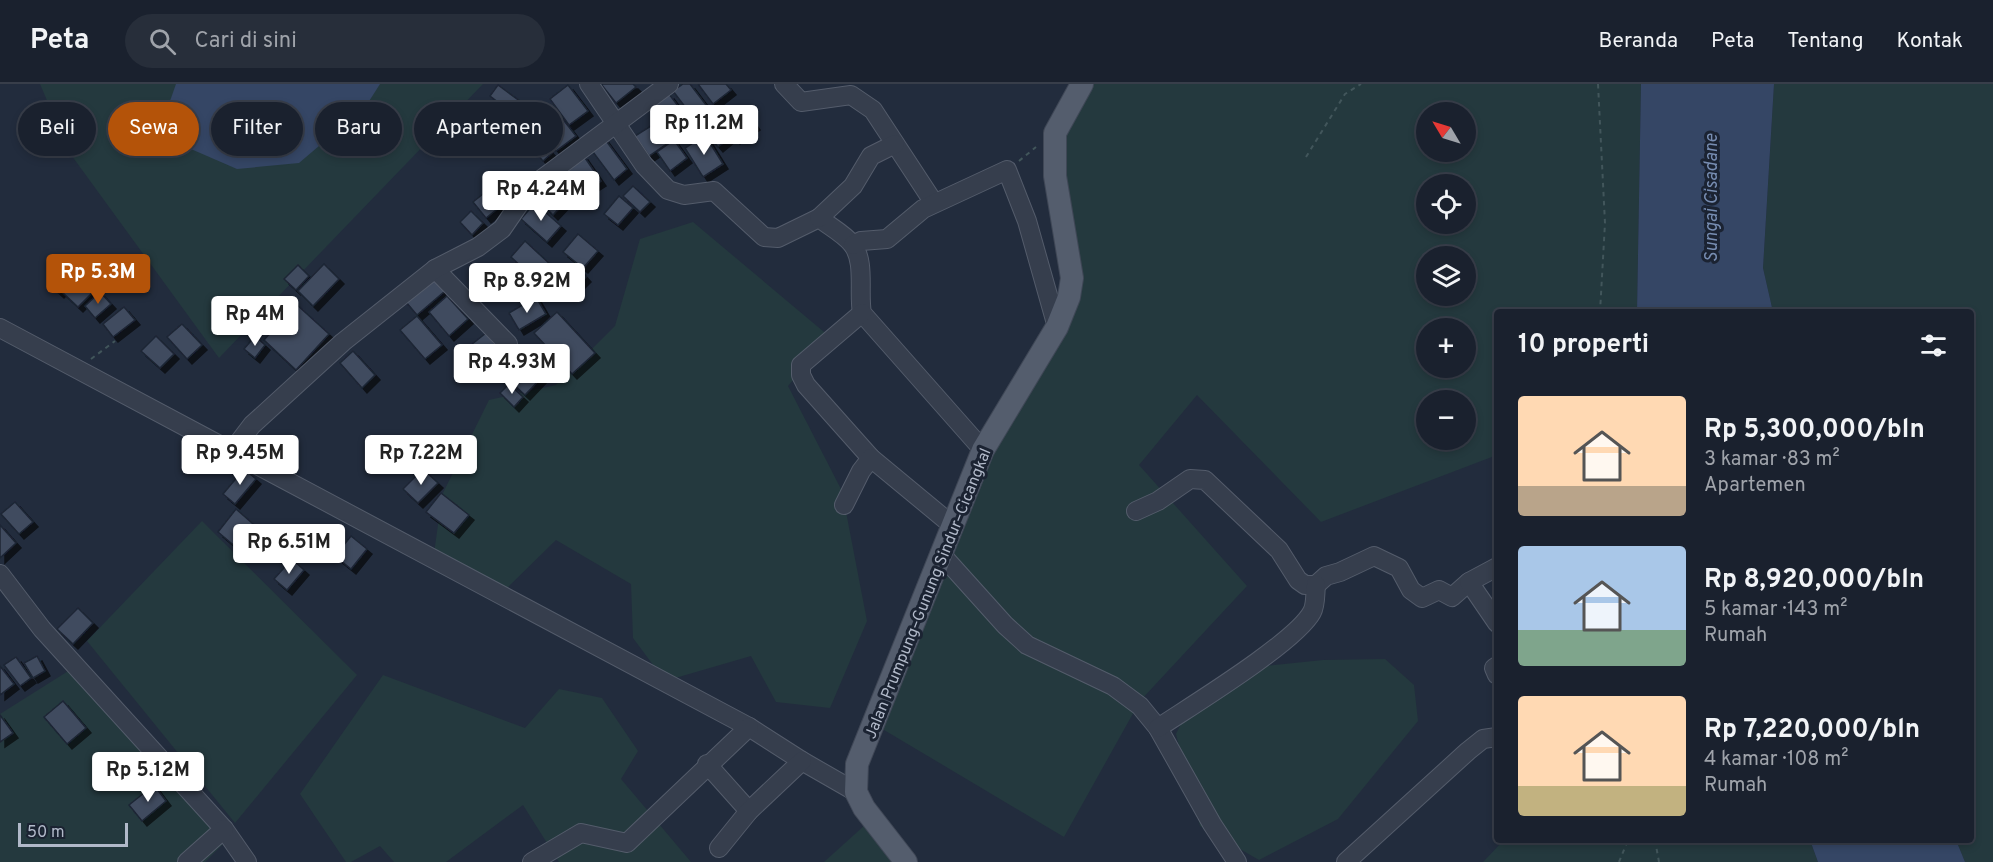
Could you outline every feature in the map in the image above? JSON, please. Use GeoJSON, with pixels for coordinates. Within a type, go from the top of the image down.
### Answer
{"type":"FeatureCollection","features":[{"type":"Feature","properties":{"kind":"main road","name":"Jalan Prumpung–Gunung Sindur–Cicangkal"},"geometry":{"type":"LineString","coordinates":[[856,792],[857,764],[983,450],[1057,327],[1070,297],[1072,278],[1055,176],[1055,133],[1082,84]]}},
{"type":"Feature","properties":{"kind":"main road"},"geometry":{"type":"LineString","coordinates":[[856,792],[864,807],[906,862]]}},
{"type":"Feature","properties":{"kind":"street"},"geometry":{"type":"LineString","coordinates":[[589,84],[644,165],[668,190],[684,195],[714,191],[764,237],[778,237],[819,218],[853,186],[871,156],[895,144]]}},
{"type":"Feature","properties":{"kind":"street"},"geometry":{"type":"LineString","coordinates":[[233,450],[252,425],[335,350],[435,269],[478,246],[502,229],[531,187],[669,84]]}},
{"type":"Feature","properties":{"kind":"street"},"geometry":{"type":"LineString","coordinates":[[784,84],[801,102],[851,95],[873,110],[934,203]]}},
{"type":"Feature","properties":{"kind":"street"},"geometry":{"type":"LineString","coordinates":[[853,245],[887,239],[922,209],[1007,170],[1027,221],[1057,327]]}},
{"type":"Feature","properties":{"kind":"street"},"geometry":{"type":"LineString","coordinates":[[819,218],[853,245],[860,270],[859,298],[862,313],[983,450]]}},
{"type":"Feature","properties":{"kind":"street"},"geometry":{"type":"LineString","coordinates":[[435,269],[508,344]]}},
{"type":"Feature","properties":{"kind":"street"},"geometry":{"type":"LineString","coordinates":[[862,313],[801,365],[801,375],[806,385],[871,458],[952,525]]}},
{"type":"Feature","properties":{"kind":"street"},"geometry":{"type":"LineString","coordinates":[[0,328],[233,450],[749,727],[856,792]]}},
{"type":"Feature","properties":{"kind":"street"},"geometry":{"type":"LineString","coordinates":[[844,505],[861,471],[871,458]]}},
{"type":"Feature","properties":{"kind":"street"},"geometry":{"type":"LineString","coordinates":[[1136,511],[1158,501],[1190,479],[1205,480],[1279,550],[1298,580],[1305,585],[1316,585]]}},
{"type":"Feature","properties":{"kind":"street"},"geometry":{"type":"LineString","coordinates":[[942,555],[1005,626],[1026,645],[1113,686],[1140,706],[1158,728],[1237,862]]}},
{"type":"Feature","properties":{"kind":"street"},"geometry":{"type":"LineString","coordinates":[[1158,728],[1267,654],[1304,623],[1313,610],[1316,585],[1326,576],[1374,556],[1399,568],[1411,591],[1422,598],[1439,590],[1452,597],[1469,582],[1494,569]]}},
{"type":"Feature","properties":{"kind":"street"},"geometry":{"type":"LineString","coordinates":[[0,574],[42,629],[224,829],[247,862]]}},
{"type":"Feature","properties":{"kind":"street"},"geometry":{"type":"LineString","coordinates":[[1469,582],[1494,620]]}},
{"type":"Feature","properties":{"kind":"street"},"geometry":{"type":"LineString","coordinates":[[532,862],[581,833],[627,843],[707,764],[749,727]]}},
{"type":"Feature","properties":{"kind":"street"},"geometry":{"type":"LineString","coordinates":[[1346,862],[1468,751],[1483,739],[1494,737]]}},
{"type":"Feature","properties":{"kind":"street"},"geometry":{"type":"LineString","coordinates":[[719,848],[749,811],[802,761]]}},
{"type":"Feature","properties":{"kind":"street"},"geometry":{"type":"LineString","coordinates":[[707,764],[749,811]]}},
{"type":"Feature","properties":{"kind":"street"},"geometry":{"type":"LineString","coordinates":[[187,862],[224,829]]}},
{"type":"Feature","properties":{"kind":"path"},"geometry":{"type":"LineString","coordinates":[[1306,157],[1345,94],[1361,84]]}},
{"type":"Feature","properties":{"kind":"path"},"geometry":{"type":"LineString","coordinates":[[1599,84],[1605,223],[1600,309]]}},
{"type":"Feature","properties":{"kind":"path"},"geometry":{"type":"LineString","coordinates":[[1007,170],[1055,133]]}},
{"type":"Feature","properties":{"kind":"path"},"geometry":{"type":"LineString","coordinates":[[80,369],[114,341]]}},
{"type":"Feature","properties":{"kind":"path"},"geometry":{"type":"LineString","coordinates":[[1619,862],[1627,843]]}},
{"type":"Feature","properties":{"kind":"path"},"geometry":{"type":"LineString","coordinates":[[1656,843],[1659,862]]}},
{"type":"Feature","properties":{"kind":"green space"},"geometry":{"type":"Polygon","coordinates":[[[40,84],[483,84],[466,102],[414,102],[414,156],[219,358],[72,156],[96,156],[96,102],[48,102],[40,84]]]}},
{"type":"Feature","properties":{"kind":"green space"},"geometry":{"type":"Polygon","coordinates":[[[1091,84],[1641,84],[1637,309],[1494,309],[1494,456],[1321,522],[1197,395],[1139,465],[1247,586],[1140,701],[1064,837],[879,727],[977,476],[1071,303],[1050,185],[1065,129],[1091,84]]]}},
{"type":"Feature","properties":{"kind":"green space"},"geometry":{"type":"Polygon","coordinates":[[[1774,84],[1993,84],[1993,862],[1965,862],[1957,843],[1974,843],[1974,309],[1772,309],[1763,268],[1774,84]]]}},
{"type":"Feature","properties":{"kind":"green space"},"geometry":{"type":"Polygon","coordinates":[[[693,222],[830,337],[788,386],[842,491],[867,621],[830,708],[776,702],[751,656],[665,681],[633,638],[631,584],[556,540],[507,588],[433,561],[442,495],[489,400],[556,385],[615,326],[640,239],[693,222]]]}},
{"type":"Feature","properties":{"kind":"green space"},"geometry":{"type":"Polygon","coordinates":[[[202,521],[357,675],[235,823],[87,641],[202,521]]]}},
{"type":"Feature","properties":{"kind":"green space"},"geometry":{"type":"Polygon","coordinates":[[[1385,659],[1414,685],[1418,721],[1338,819],[1259,860],[1200,826],[1176,734],[1196,694],[1254,667],[1323,660],[1385,659]]]}},
{"type":"Feature","properties":{"kind":"green space"},"geometry":{"type":"Polygon","coordinates":[[[81,663],[223,844],[205,862],[0,862],[0,714],[81,663]]]}},
{"type":"Feature","properties":{"kind":"green space"},"geometry":{"type":"Polygon","coordinates":[[[383,675],[525,728],[559,689],[602,698],[638,751],[621,779],[691,862],[559,862],[523,805],[446,862],[394,862],[380,846],[351,862],[346,862],[300,794],[383,675]]]}},
{"type":"Feature","properties":{"kind":"green space"},"geometry":{"type":"Polygon","coordinates":[[[875,816],[906,862],[824,862],[875,816]]]}},
{"type":"Feature","properties":{"kind":"green space"},"geometry":{"type":"Polygon","coordinates":[[[1501,843],[1811,843],[1818,862],[1483,862],[1501,843]]]}},
{"type":"Feature","properties":{"kind":"water"},"geometry":{"type":"Polygon","coordinates":[[[176,84],[380,84],[369,102],[315,102],[315,149],[299,163],[237,169],[199,153],[199,102],[170,101],[176,84]]]}},
{"type":"Feature","properties":{"kind":"water","name":"Sungai Cisadane"},"geometry":{"type":"Polygon","coordinates":[[[1641,84],[1774,84],[1763,268],[1772,309],[1637,309],[1641,84]]]}},
{"type":"Feature","properties":{"kind":"water"},"geometry":{"type":"Polygon","coordinates":[[[1811,843],[1957,843],[1965,862],[1818,862],[1811,843]]]}},
{"type":"Feature","properties":{"kind":"building"},"geometry":{"type":"Polygon","coordinates":[[[601,84],[633,84],[636,87],[616,103],[601,84]]]}},
{"type":"Feature","properties":{"kind":"building"},"geometry":{"type":"Polygon","coordinates":[[[683,84],[690,84],[706,105],[692,116],[673,91],[683,84]]]}},
{"type":"Feature","properties":{"kind":"building"},"geometry":{"type":"Polygon","coordinates":[[[698,84],[726,84],[731,90],[713,104],[698,84]]]}},
{"type":"Feature","properties":{"kind":"building"},"geometry":{"type":"Polygon","coordinates":[[[498,85],[521,102],[498,102],[490,96],[498,85]]]}},
{"type":"Feature","properties":{"kind":"building"},"geometry":{"type":"Polygon","coordinates":[[[568,85],[588,111],[569,125],[563,117],[563,102],[552,102],[550,99],[568,85]]]}},
{"type":"Feature","properties":{"kind":"building"},"geometry":{"type":"Polygon","coordinates":[[[669,94],[687,118],[671,131],[653,106],[669,94]]]}},
{"type":"Feature","properties":{"kind":"building"},"geometry":{"type":"Polygon","coordinates":[[[743,108],[755,125],[735,139],[723,121],[743,108]]]}},
{"type":"Feature","properties":{"kind":"building"},"geometry":{"type":"Polygon","coordinates":[[[563,119],[576,136],[563,146],[563,119]]]}},
{"type":"Feature","properties":{"kind":"building"},"geometry":{"type":"Polygon","coordinates":[[[654,124],[668,143],[649,156],[635,136],[654,124]]]}},
{"type":"Feature","properties":{"kind":"building"},"geometry":{"type":"Polygon","coordinates":[[[720,125],[730,137],[718,147],[708,135],[720,125]]]}},
{"type":"Feature","properties":{"kind":"building"},"geometry":{"type":"Polygon","coordinates":[[[705,135],[723,164],[703,177],[685,148],[705,135]]]}},
{"type":"Feature","properties":{"kind":"building"},"geometry":{"type":"Polygon","coordinates":[[[604,138],[627,169],[614,180],[590,148],[604,138]]]}},
{"type":"Feature","properties":{"kind":"building"},"geometry":{"type":"Polygon","coordinates":[[[674,140],[687,158],[670,171],[657,152],[674,140]]]}},
{"type":"Feature","properties":{"kind":"building"},"geometry":{"type":"Polygon","coordinates":[[[583,155],[601,181],[576,197],[559,171],[583,155]]]}},
{"type":"Feature","properties":{"kind":"building"},"geometry":{"type":"Polygon","coordinates":[[[539,156],[549,156],[543,161],[539,156]]]}},
{"type":"Feature","properties":{"kind":"building"},"geometry":{"type":"Polygon","coordinates":[[[551,185],[567,200],[553,215],[537,199],[551,185]]]}},
{"type":"Feature","properties":{"kind":"building"},"geometry":{"type":"Polygon","coordinates":[[[633,186],[650,202],[640,212],[623,196],[633,186]]]}},
{"type":"Feature","properties":{"kind":"building"},"geometry":{"type":"Polygon","coordinates":[[[488,190],[501,206],[486,218],[473,202],[488,190]]]}},
{"type":"Feature","properties":{"kind":"building"},"geometry":{"type":"Polygon","coordinates":[[[619,196],[633,208],[618,225],[604,214],[619,196]]]}},
{"type":"Feature","properties":{"kind":"building"},"geometry":{"type":"Polygon","coordinates":[[[535,203],[561,226],[547,242],[521,219],[535,203]]]}},
{"type":"Feature","properties":{"kind":"building"},"geometry":{"type":"Polygon","coordinates":[[[471,211],[483,223],[472,235],[460,222],[471,211]]]}},
{"type":"Feature","properties":{"kind":"building"},"geometry":{"type":"Polygon","coordinates":[[[578,234],[598,251],[583,268],[563,252],[578,234]]]}},
{"type":"Feature","properties":{"kind":"building"},"geometry":{"type":"Polygon","coordinates":[[[525,241],[552,266],[538,282],[511,257],[525,241]]]}},
{"type":"Feature","properties":{"kind":"building"},"geometry":{"type":"Polygon","coordinates":[[[324,264],[339,279],[313,306],[298,291],[324,264]]]}},
{"type":"Feature","properties":{"kind":"building"},"geometry":{"type":"Polygon","coordinates":[[[65,265],[76,275],[59,293],[48,283],[65,265]]]}},
{"type":"Feature","properties":{"kind":"building"},"geometry":{"type":"Polygon","coordinates":[[[298,265],[309,276],[296,290],[284,279],[298,265]]]}},
{"type":"Feature","properties":{"kind":"building"},"geometry":{"type":"Polygon","coordinates":[[[577,267],[586,277],[576,287],[566,277],[577,267]]]}},
{"type":"Feature","properties":{"kind":"building"},"geometry":{"type":"Polygon","coordinates":[[[79,274],[95,290],[78,307],[62,292],[79,274]]]}},
{"type":"Feature","properties":{"kind":"building"},"geometry":{"type":"Polygon","coordinates":[[[434,278],[445,291],[417,315],[406,302],[434,278]]]}},
{"type":"Feature","properties":{"kind":"building"},"geometry":{"type":"Polygon","coordinates":[[[100,292],[111,304],[95,318],[85,306],[100,292]]]}},
{"type":"Feature","properties":{"kind":"building"},"geometry":{"type":"Polygon","coordinates":[[[447,296],[468,319],[449,336],[429,312],[447,296]]]}},
{"type":"Feature","properties":{"kind":"building"},"geometry":{"type":"Polygon","coordinates":[[[536,297],[546,314],[519,330],[509,313],[536,297]]]}},
{"type":"Feature","properties":{"kind":"building"},"geometry":{"type":"Polygon","coordinates":[[[296,304],[329,334],[296,370],[264,340],[296,304]]]}},
{"type":"Feature","properties":{"kind":"building"},"geometry":{"type":"Polygon","coordinates":[[[124,307],[135,320],[113,337],[103,324],[124,307]]]}},
{"type":"Feature","properties":{"kind":"building"},"geometry":{"type":"Polygon","coordinates":[[[557,312],[595,353],[572,374],[534,333],[557,312]]]}},
{"type":"Feature","properties":{"kind":"building"},"geometry":{"type":"Polygon","coordinates":[[[417,316],[442,345],[425,359],[400,330],[417,316]]]}},
{"type":"Feature","properties":{"kind":"building"},"geometry":{"type":"Polygon","coordinates":[[[182,324],[202,345],[187,359],[167,337],[182,324]]]}},
{"type":"Feature","properties":{"kind":"building"},"geometry":{"type":"Polygon","coordinates":[[[486,333],[500,350],[485,363],[471,345],[486,333]]]}},
{"type":"Feature","properties":{"kind":"building"},"geometry":{"type":"Polygon","coordinates":[[[156,336],[174,354],[160,368],[141,351],[156,336]]]}},
{"type":"Feature","properties":{"kind":"building"},"geometry":{"type":"Polygon","coordinates":[[[255,336],[265,345],[255,358],[244,349],[255,336]]]}},
{"type":"Feature","properties":{"kind":"building"},"geometry":{"type":"Polygon","coordinates":[[[353,351],[375,375],[362,388],[340,363],[353,351]]]}},
{"type":"Feature","properties":{"kind":"building"},"geometry":{"type":"Polygon","coordinates":[[[517,352],[543,376],[525,395],[499,371],[517,352]]]}},
{"type":"Feature","properties":{"kind":"building"},"geometry":{"type":"Polygon","coordinates":[[[509,384],[523,397],[514,407],[500,393],[509,384]]]}},
{"type":"Feature","properties":{"kind":"building"},"geometry":{"type":"Polygon","coordinates":[[[244,469],[256,479],[235,504],[223,494],[244,469]]]}},
{"type":"Feature","properties":{"kind":"building"},"geometry":{"type":"Polygon","coordinates":[[[423,469],[438,483],[418,503],[403,489],[423,469]]]}},
{"type":"Feature","properties":{"kind":"building"},"geometry":{"type":"Polygon","coordinates":[[[441,493],[469,515],[454,533],[426,512],[441,493]]]}},
{"type":"Feature","properties":{"kind":"building"},"geometry":{"type":"Polygon","coordinates":[[[15,502],[33,522],[19,534],[1,514],[15,502]]]}},
{"type":"Feature","properties":{"kind":"building"},"geometry":{"type":"Polygon","coordinates":[[[236,509],[261,531],[243,553],[218,532],[236,509]]]}},
{"type":"Feature","properties":{"kind":"building"},"geometry":{"type":"Polygon","coordinates":[[[0,525],[16,543],[0,558],[0,525]]]}},
{"type":"Feature","properties":{"kind":"building"},"geometry":{"type":"Polygon","coordinates":[[[351,536],[367,549],[351,569],[335,556],[351,536]]]}},
{"type":"Feature","properties":{"kind":"building"},"geometry":{"type":"Polygon","coordinates":[[[292,559],[304,570],[287,590],[274,579],[292,559]]]}},
{"type":"Feature","properties":{"kind":"building"},"geometry":{"type":"Polygon","coordinates":[[[78,608],[93,623],[73,644],[57,629],[78,608]]]}},
{"type":"Feature","properties":{"kind":"building"},"geometry":{"type":"Polygon","coordinates":[[[37,656],[45,671],[33,678],[24,663],[37,656]]]}},
{"type":"Feature","properties":{"kind":"building"},"geometry":{"type":"Polygon","coordinates":[[[16,657],[31,678],[20,686],[4,665],[16,657]]]}},
{"type":"Feature","properties":{"kind":"building"},"geometry":{"type":"Polygon","coordinates":[[[0,666],[14,684],[0,695],[0,666]]]}},
{"type":"Feature","properties":{"kind":"building"},"geometry":{"type":"Polygon","coordinates":[[[63,701],[86,728],[67,744],[44,717],[63,701]]]}},
{"type":"Feature","properties":{"kind":"building"},"geometry":{"type":"Polygon","coordinates":[[[0,715],[13,733],[0,742],[0,715]]]}},
{"type":"Feature","properties":{"kind":"building"},"geometry":{"type":"Polygon","coordinates":[[[154,785],[166,801],[142,821],[129,805],[154,785]]]}}]}
